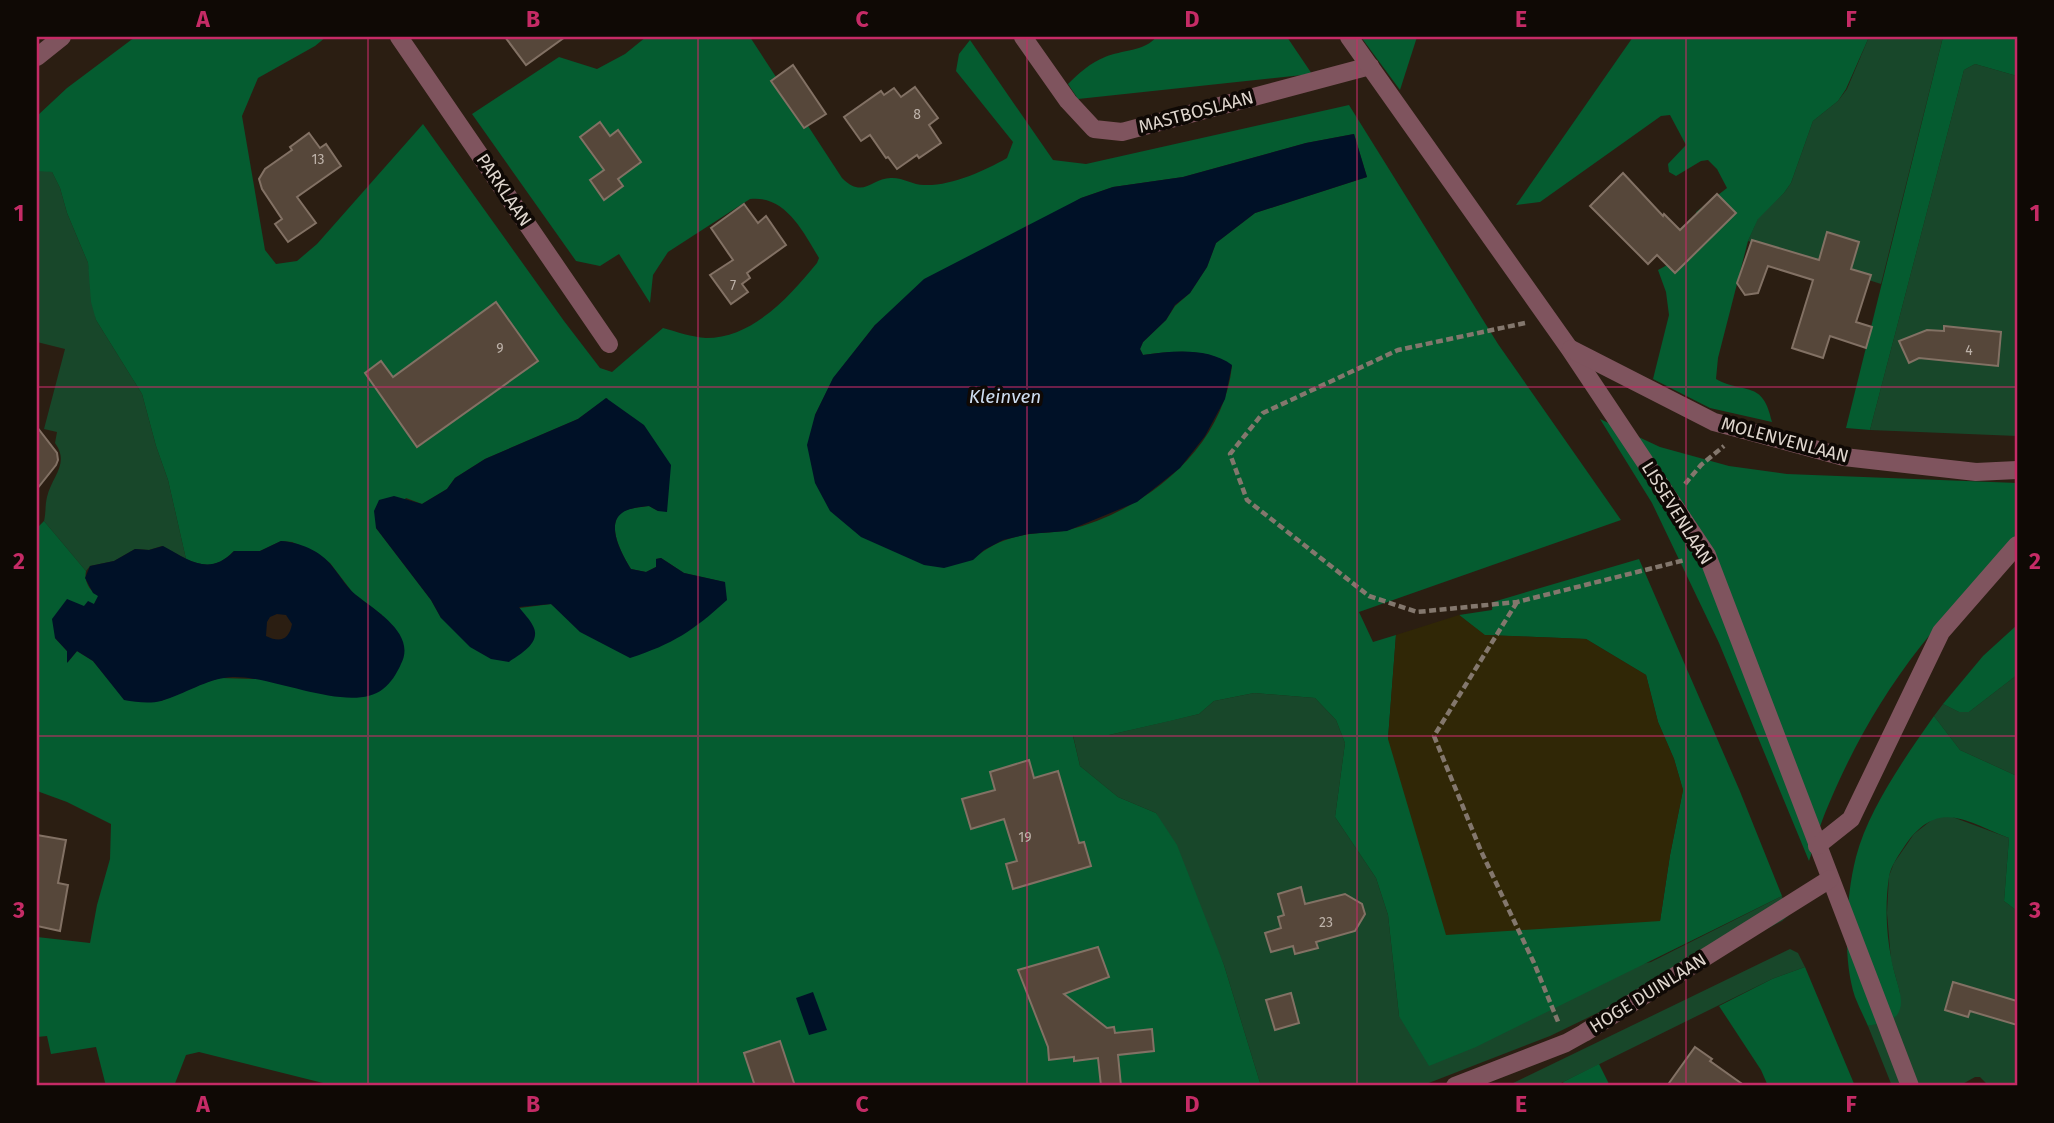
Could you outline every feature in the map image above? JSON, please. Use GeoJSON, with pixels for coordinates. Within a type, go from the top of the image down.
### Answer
{"type":"FeatureCollection","features":[{"type":"Feature","properties":{"kind":"street"},"geometry":{"type":"LineString","coordinates":[[37,57],[62,37]]}},
{"type":"Feature","properties":{"kind":"street","name":"PARKLAAN"},"geometry":{"type":"LineString","coordinates":[[399,37],[609,344]]}},
{"type":"Feature","properties":{"kind":"street","name":"MASTBOSLAAN"},"geometry":{"type":"LineString","coordinates":[[1023,37],[1068,101],[1094,129],[1122,132],[1370,66]]}},
{"type":"Feature","properties":{"kind":"street","name":"LISSEVENLAAN"},"geometry":{"type":"LineString","coordinates":[[1349,37],[1569,348],[1707,555],[1910,1086]]}},
{"type":"Feature","properties":{"kind":"street","name":"MOLENVENLAAN"},"geometry":{"type":"LineString","coordinates":[[1569,348],[1714,422],[1844,457],[1976,472],[2017,470]]}},
{"type":"Feature","properties":{"kind":"street"},"geometry":{"type":"LineString","coordinates":[[1817,846],[1851,818],[1941,632],[2017,545]]}},
{"type":"Feature","properties":{"kind":"street","name":"HOGE DUINLAAN"},"geometry":{"type":"LineString","coordinates":[[1455,1086],[1566,1043],[1830,879]]}},
{"type":"Feature","properties":{"kind":"path"},"geometry":{"type":"LineString","coordinates":[[1546,318],[1398,350],[1263,413],[1230,454],[1247,500],[1369,596],[1417,612],[1517,601],[1707,555]]}},
{"type":"Feature","properties":{"kind":"path"},"geometry":{"type":"LineString","coordinates":[[1671,501],[1701,465],[1744,430]]}},
{"type":"Feature","properties":{"kind":"path"},"geometry":{"type":"LineString","coordinates":[[1517,601],[1434,736],[1481,851],[1534,962],[1566,1043]]}},
{"type":"Feature","properties":{"kind":"green space"},"geometry":{"type":"Polygon","coordinates":[[[135,37],[326,37],[258,78],[242,116],[265,250],[276,264],[297,261],[317,244],[423,124],[564,321],[600,368],[612,372],[663,328],[706,338],[723,336],[755,323],[782,301],[819,258],[799,226],[783,209],[762,199],[750,199],[668,252],[653,275],[650,303],[619,254],[600,266],[576,261],[472,114],[559,57],[597,69],[625,54],[646,37],[750,37],[842,178],[856,187],[892,178],[920,185],[946,183],[978,173],[1007,158],[1013,142],[956,71],[959,54],[970,40],[1053,160],[1086,164],[1349,105],[1498,344],[1621,520],[1359,612],[1373,642],[1396,635],[1388,739],[1660,921],[1683,790],[1674,759],[1658,722],[1646,675],[1586,639],[1484,635],[1459,615],[1492,610],[1493,602],[1639,559],[1739,789],[1782,896],[1476,1047],[1429,1066],[1399,1016],[1388,915],[1376,878],[1335,817],[1345,743],[1336,720],[1315,698],[1254,693],[1214,701],[1199,714],[1170,721],[1109,735],[1073,736],[1080,766],[1118,797],[1156,813],[1177,845],[1224,965],[1261,1086],[335,1086],[199,1052],[186,1055],[174,1086],[106,1086],[96,1047],[51,1054],[47,1036],[37,1037],[37,937],[90,943],[110,859],[111,824],[67,802],[37,791],[37,528],[44,521],[86,571],[88,585],[99,596],[94,604],[84,606],[55,638],[67,651],[68,662],[77,651],[93,661],[125,700],[161,701],[220,678],[255,679],[382,615],[353,593],[330,563],[315,552],[292,542],[281,541],[260,551],[234,551],[217,563],[206,565],[186,559],[168,480],[142,394],[96,320],[91,302],[88,263],[67,213],[60,188],[52,172],[37,171],[37,116],[67,88],[135,37]],[[1354,134],[1306,143],[1183,177],[1113,187],[1081,198],[875,325],[833,379],[815,415],[972,560],[992,546],[1014,537],[1068,530],[1125,508],[1176,472],[1196,449],[1213,424],[1226,396],[1232,366],[1200,353],[1143,355],[1140,349],[1143,342],[1190,293],[1207,267],[1216,243],[1255,213],[1367,177],[1354,134]],[[607,398],[578,419],[485,459],[455,478],[447,489],[422,504],[406,498],[376,528],[431,600],[441,618],[551,604],[559,610],[724,582],[684,573],[661,558],[656,559],[656,567],[646,572],[631,569],[617,540],[617,518],[622,512],[635,508],[649,506],[658,511],[607,398]]]}},
{"type":"Feature","properties":{"kind":"green space"},"geometry":{"type":"Polygon","coordinates":[[[1156,37],[1287,37],[1312,74],[1078,99],[1068,84],[1100,59],[1140,48],[1156,37]]]}},
{"type":"Feature","properties":{"kind":"green space"},"geometry":{"type":"Polygon","coordinates":[[[1361,37],[1417,37],[1400,90],[1361,37]]]}},
{"type":"Feature","properties":{"kind":"green space"},"geometry":{"type":"Polygon","coordinates":[[[1633,37],[1869,37],[1838,101],[1813,121],[1791,183],[1758,219],[1748,241],[1718,358],[1716,379],[1758,394],[1764,399],[1772,422],[1710,408],[1653,379],[1669,315],[1666,292],[1658,270],[1704,245],[1696,212],[1727,188],[1717,169],[1708,160],[1701,161],[1676,176],[1669,172],[1668,164],[1686,145],[1670,115],[1661,116],[1540,202],[1516,205],[1633,37]]]}},
{"type":"Feature","properties":{"kind":"green space"},"geometry":{"type":"Polygon","coordinates":[[[1869,37],[1943,37],[1881,284],[1748,241],[1758,218],[1791,183],[1813,121],[1838,101],[1847,89],[1869,37]]]}},
{"type":"Feature","properties":{"kind":"green space"},"geometry":{"type":"Polygon","coordinates":[[[1943,37],[2017,37],[2017,76],[1975,64],[1964,70],[1870,430],[1846,428],[1943,37]]]}},
{"type":"Feature","properties":{"kind":"green space"},"geometry":{"type":"Polygon","coordinates":[[[1975,64],[2017,76],[2017,436],[1870,430],[1964,70],[1975,64]]]}},
{"type":"Feature","properties":{"kind":"green space"},"geometry":{"type":"Polygon","coordinates":[[[38,169],[52,172],[60,188],[67,213],[88,263],[96,320],[142,394],[168,480],[186,559],[162,546],[149,550],[135,549],[114,561],[90,566],[86,571],[44,521],[47,497],[61,457],[55,443],[57,432],[44,429],[65,349],[37,342],[38,169]]]}},
{"type":"Feature","properties":{"kind":"green space"},"geometry":{"type":"Polygon","coordinates":[[[1600,419],[1660,447],[1729,466],[1787,474],[2017,483],[2017,550],[1987,575],[1931,633],[1883,699],[1844,770],[1825,813],[1809,861],[1719,643],[1652,503],[1600,419]]]}},
{"type":"Feature","properties":{"kind":"green space"},"geometry":{"type":"Polygon","coordinates":[[[2017,625],[2017,675],[1969,712],[1959,712],[1943,704],[1983,656],[2017,625]]]}},
{"type":"Feature","properties":{"kind":"green space"},"geometry":{"type":"Polygon","coordinates":[[[2017,675],[2017,776],[1960,750],[1934,716],[1943,704],[1959,712],[1969,712],[2017,675]]]}},
{"type":"Feature","properties":{"kind":"green space"},"geometry":{"type":"Polygon","coordinates":[[[1254,693],[1315,698],[1336,720],[1345,743],[1335,817],[1376,878],[1388,915],[1399,1016],[1651,962],[1782,896],[1788,916],[1715,956],[1550,1036],[1421,1086],[1261,1086],[1224,965],[1156,813],[1118,797],[1080,766],[1073,735],[1109,735],[1199,714],[1214,701],[1254,693]]]}},
{"type":"Feature","properties":{"kind":"green space"},"geometry":{"type":"Polygon","coordinates":[[[1934,716],[1960,750],[2017,776],[2017,911],[2004,901],[2009,838],[1954,818],[1930,821],[1918,830],[1893,864],[1887,890],[1889,941],[1901,1007],[1891,1019],[1868,1026],[1855,997],[1848,964],[1848,908],[1856,857],[1879,802],[1934,716]]]}},
{"type":"Feature","properties":{"kind":"green space"},"geometry":{"type":"Polygon","coordinates":[[[1947,815],[2009,838],[2004,901],[2017,911],[2017,1086],[1989,1086],[1980,1077],[1975,1077],[1959,1086],[1892,1086],[1868,1026],[1895,1017],[1900,993],[1891,960],[1887,913],[1889,876],[1894,863],[1914,834],[1933,819],[1947,815]]]}},
{"type":"Feature","properties":{"kind":"green space"},"geometry":{"type":"Polygon","coordinates":[[[1790,949],[1798,953],[1805,967],[1772,979],[1555,1086],[1507,1086],[1790,949]]]}},
{"type":"Feature","properties":{"kind":"green space"},"geometry":{"type":"Polygon","coordinates":[[[1805,967],[1855,1086],[1768,1086],[1761,1070],[1719,1006],[1772,979],[1805,967]]]}},
{"type":"Feature","properties":{"kind":"green space"},"geometry":{"type":"Polygon","coordinates":[[[1599,1064],[1610,1086],[1565,1086],[1563,1082],[1599,1064]]]}},
{"type":"Feature","properties":{"kind":"sand"},"geometry":{"type":"Polygon","coordinates":[[[1459,615],[1485,635],[1586,639],[1646,675],[1658,722],[1674,759],[1683,790],[1660,921],[1446,935],[1388,739],[1396,635],[1459,615]]]}},
{"type":"Feature","properties":{"kind":"water","name":"Kleinven"},"geometry":{"type":"Polygon","coordinates":[[[1354,134],[1367,177],[1255,213],[1216,243],[1207,267],[1190,293],[1175,305],[1166,320],[1143,342],[1140,349],[1143,355],[1201,353],[1212,355],[1232,365],[1225,399],[1205,436],[1180,468],[1137,502],[1067,531],[1028,534],[1003,540],[984,550],[973,560],[944,568],[924,565],[861,537],[830,511],[815,483],[807,445],[815,415],[833,378],[875,325],[924,279],[1081,198],[1113,187],[1183,177],[1306,143],[1354,134]]]}},
{"type":"Feature","properties":{"kind":"water"},"geometry":{"type":"Polygon","coordinates":[[[606,398],[644,425],[671,465],[667,512],[649,506],[625,511],[617,518],[617,541],[631,569],[646,572],[656,567],[656,559],[661,558],[684,573],[725,582],[727,600],[682,635],[630,658],[580,632],[551,604],[519,607],[533,626],[535,638],[524,652],[509,662],[491,659],[470,647],[441,618],[431,600],[376,528],[374,511],[379,500],[394,496],[422,504],[447,489],[455,478],[485,459],[578,419],[606,398]]]}},
{"type":"Feature","properties":{"kind":"water"},"geometry":{"type":"Polygon","coordinates":[[[281,541],[302,545],[316,552],[352,591],[393,626],[400,634],[404,653],[398,671],[386,687],[369,696],[352,698],[232,677],[213,681],[161,701],[142,702],[124,700],[93,661],[77,651],[67,663],[67,651],[55,638],[52,619],[67,599],[84,606],[88,601],[94,604],[98,596],[93,593],[85,578],[90,566],[114,561],[135,549],[149,550],[163,546],[190,561],[207,565],[225,559],[234,551],[260,551],[281,541]],[[277,614],[270,617],[266,636],[283,639],[289,634],[292,624],[286,615],[277,614]]]}},
{"type":"Feature","properties":{"kind":"water"},"geometry":{"type":"Polygon","coordinates":[[[813,992],[827,1030],[809,1035],[796,998],[813,992]]]}},
{"type":"Feature","properties":{"kind":"building"},"geometry":{"type":"Polygon","coordinates":[[[505,37],[565,37],[526,65],[505,37]]]}},
{"type":"Feature","properties":{"kind":"building"},"geometry":{"type":"Polygon","coordinates":[[[793,65],[826,114],[804,128],[771,81],[793,65]]]}},
{"type":"Feature","properties":{"kind":"building"},"geometry":{"type":"Polygon","coordinates":[[[915,87],[938,118],[929,125],[941,143],[897,169],[870,135],[861,141],[844,117],[881,91],[884,95],[894,88],[901,97],[915,87]]]}},
{"type":"Feature","properties":{"kind":"building"},"geometry":{"type":"Polygon","coordinates":[[[600,122],[610,136],[618,130],[641,162],[618,179],[623,186],[604,200],[590,180],[604,170],[580,137],[600,122]]]}},
{"type":"Feature","properties":{"kind":"building"},"geometry":{"type":"Polygon","coordinates":[[[309,133],[320,148],[326,144],[341,166],[297,197],[316,223],[288,242],[275,224],[282,219],[262,189],[259,179],[265,169],[292,150],[290,147],[309,133]]]}},
{"type":"Feature","properties":{"kind":"building"},"geometry":{"type":"Polygon","coordinates":[[[1623,173],[1663,216],[1664,214],[1680,230],[1717,194],[1736,213],[1675,273],[1657,255],[1648,264],[1590,206],[1623,173]]]}},
{"type":"Feature","properties":{"kind":"building"},"geometry":{"type":"Polygon","coordinates":[[[744,204],[758,223],[766,216],[786,245],[747,273],[750,278],[742,284],[748,292],[731,304],[710,275],[733,260],[711,228],[744,204]]]}},
{"type":"Feature","properties":{"kind":"building"},"geometry":{"type":"Polygon","coordinates":[[[1827,232],[1859,242],[1851,269],[1871,275],[1856,322],[1872,327],[1866,348],[1830,336],[1823,358],[1792,348],[1813,280],[1768,266],[1758,293],[1745,295],[1737,283],[1752,240],[1819,260],[1827,232]]]}},
{"type":"Feature","properties":{"kind":"building"},"geometry":{"type":"Polygon","coordinates":[[[496,302],[538,361],[417,447],[365,373],[381,361],[393,377],[496,302]]]}},
{"type":"Feature","properties":{"kind":"building"},"geometry":{"type":"Polygon","coordinates":[[[1944,326],[2001,332],[1998,366],[1919,358],[1909,363],[1899,341],[1927,330],[1944,331],[1944,326]]]}},
{"type":"Feature","properties":{"kind":"building"},"geometry":{"type":"Polygon","coordinates":[[[37,427],[57,453],[58,460],[37,489],[37,427]]]}},
{"type":"Feature","properties":{"kind":"building"},"geometry":{"type":"Polygon","coordinates":[[[1029,760],[1034,778],[1058,771],[1079,843],[1084,842],[1091,866],[1013,889],[1006,864],[1017,861],[1004,819],[971,829],[962,799],[995,790],[990,772],[1029,760]]]}},
{"type":"Feature","properties":{"kind":"building"},"geometry":{"type":"Polygon","coordinates":[[[37,835],[66,840],[58,883],[68,885],[60,931],[37,926],[37,835]]]}},
{"type":"Feature","properties":{"kind":"building"},"geometry":{"type":"Polygon","coordinates":[[[1301,887],[1305,904],[1345,894],[1362,904],[1365,914],[1355,931],[1316,942],[1318,948],[1295,954],[1293,946],[1271,952],[1265,933],[1281,928],[1278,917],[1284,915],[1278,894],[1301,887]]]}},
{"type":"Feature","properties":{"kind":"building"},"geometry":{"type":"Polygon","coordinates":[[[1098,947],[1109,977],[1064,994],[1107,1028],[1114,1027],[1115,1033],[1152,1029],[1154,1051],[1118,1055],[1121,1086],[1101,1086],[1098,1058],[1049,1060],[1048,1047],[1018,970],[1098,947]]]}},
{"type":"Feature","properties":{"kind":"building"},"geometry":{"type":"Polygon","coordinates":[[[1953,982],[2017,1001],[2017,1025],[1970,1011],[1968,1017],[1945,1010],[1953,982]]]}},
{"type":"Feature","properties":{"kind":"building"},"geometry":{"type":"Polygon","coordinates":[[[1291,993],[1299,1023],[1275,1030],[1266,1000],[1291,993]]]}},
{"type":"Feature","properties":{"kind":"building"},"geometry":{"type":"Polygon","coordinates":[[[780,1041],[795,1086],[755,1086],[744,1053],[780,1041]]]}},
{"type":"Feature","properties":{"kind":"building"},"geometry":{"type":"Polygon","coordinates":[[[1695,1047],[1712,1059],[1710,1061],[1745,1086],[1667,1086],[1695,1047]]]}}]}
